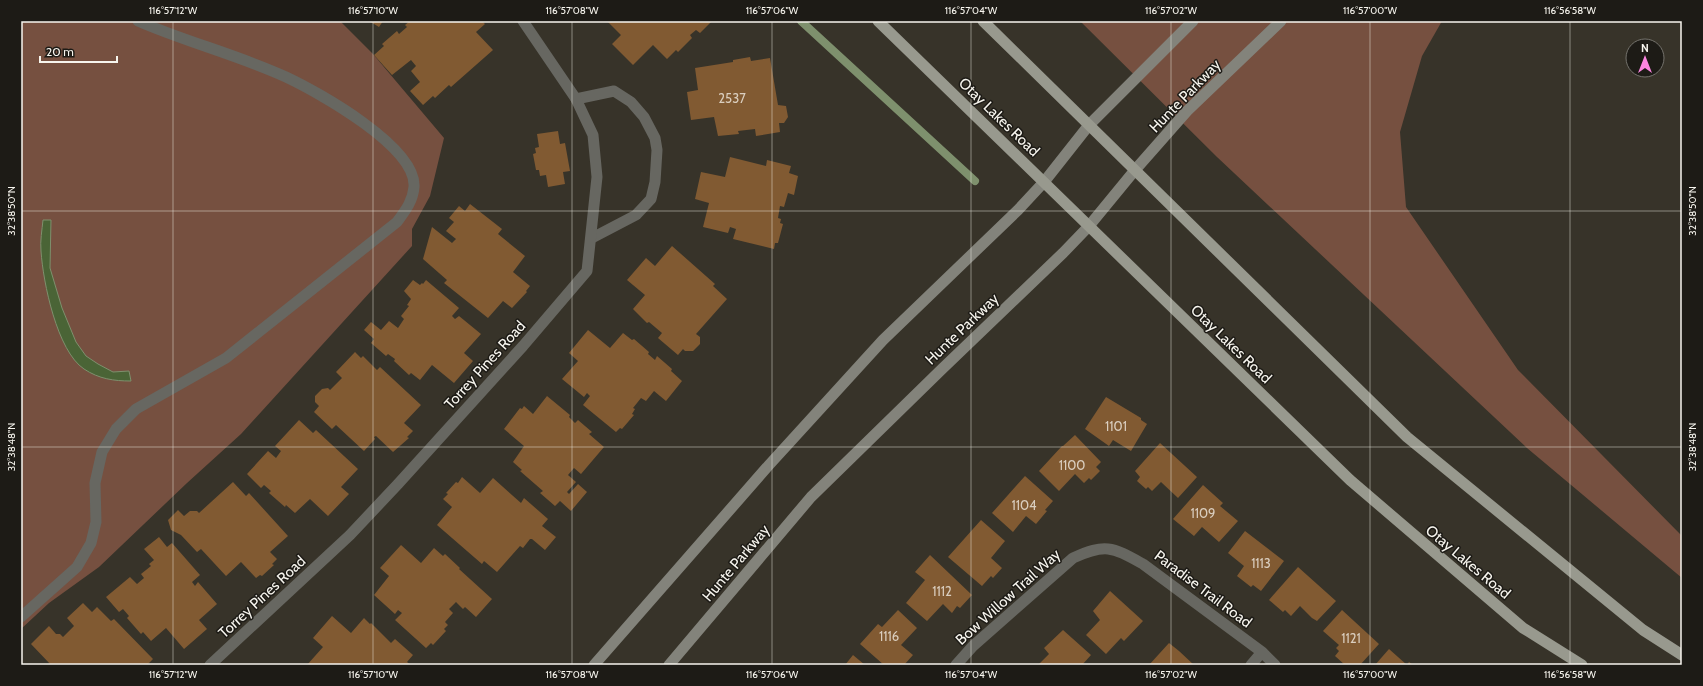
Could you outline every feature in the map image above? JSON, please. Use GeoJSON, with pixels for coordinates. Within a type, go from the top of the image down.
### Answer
{"type":"FeatureCollection","features":[{"type":"Feature","properties":{"kind":"main road","name":"Otay Lakes Road"},"geometry":{"type":"LineString","coordinates":[[878,21],[1350,480],[1523,628],[1582,665]]}},
{"type":"Feature","properties":{"kind":"main road"},"geometry":{"type":"LineString","coordinates":[[983,21],[1407,437],[1643,630],[1682,655]]}},
{"type":"Feature","properties":{"kind":"main road"},"geometry":{"type":"LineString","coordinates":[[594,665],[764,471],[883,340],[1011,217],[1044,182],[1089,125],[1193,21]]}},
{"type":"Feature","properties":{"kind":"main road","name":"Hunte Parkway"},"geometry":{"type":"LineString","coordinates":[[669,665],[811,497],[1089,226],[1135,170],[1187,112],[1282,21]]}},
{"type":"Feature","properties":{"kind":"street"},"geometry":{"type":"LineString","coordinates":[[21,617],[77,567],[91,543],[96,522],[95,483],[102,452],[116,429],[136,409],[226,358],[397,222],[410,204],[414,186],[409,166],[389,142],[344,109],[286,77],[138,21]]}},
{"type":"Feature","properties":{"kind":"street","name":"Torrey Pines Road"},"geometry":{"type":"LineString","coordinates":[[210,665],[350,535],[523,346],[586,272],[592,238],[597,177],[593,135],[576,99],[523,21]]}},
{"type":"Feature","properties":{"kind":"street"},"geometry":{"type":"LineString","coordinates":[[576,99],[614,91],[631,102],[644,117],[655,138],[657,150],[656,182],[651,199],[636,216],[592,238]]}},
{"type":"Feature","properties":{"kind":"street","name":"Paradise Trail Road"},"geometry":{"type":"LineString","coordinates":[[1106,548],[1124,553],[1143,564],[1262,652],[1275,665]]}},
{"type":"Feature","properties":{"kind":"street","name":"Bow Willow Trail Way"},"geometry":{"type":"LineString","coordinates":[[956,665],[973,646],[1073,558],[1092,550],[1106,548]]}},
{"type":"Feature","properties":{"kind":"street"},"geometry":{"type":"LineString","coordinates":[[1251,665],[1262,652]]}},
{"type":"Feature","properties":{"kind":"shaded area"},"geometry":{"type":"Polygon","coordinates":[[[21,21],[340,21],[373,54],[444,138],[430,196],[412,229],[412,246],[241,434],[99,567],[49,603],[21,629],[21,21]]]}},
{"type":"Feature","properties":{"kind":"shaded area"},"geometry":{"type":"Polygon","coordinates":[[[1080,21],[1442,21],[1422,56],[1400,132],[1406,207],[1518,370],[1682,536],[1682,578],[1527,448],[1217,157],[1080,21]]]}},
{"type":"Feature","properties":{"kind":"shaded area"},"geometry":{"type":"Polygon","coordinates":[[[43,220],[51,220],[50,268],[62,308],[76,342],[86,356],[98,364],[113,372],[129,371],[131,381],[107,379],[95,375],[84,369],[74,360],[66,347],[53,315],[42,264],[41,236],[43,220]]]}},
{"type":"Feature","properties":{"kind":"building"},"geometry":{"type":"Polygon","coordinates":[[[369,21],[383,21],[379,27],[369,21]]]}},
{"type":"Feature","properties":{"kind":"building"},"geometry":{"type":"Polygon","coordinates":[[[410,21],[482,21],[485,24],[476,32],[493,50],[451,87],[449,85],[435,98],[433,96],[423,105],[410,91],[420,82],[411,71],[416,66],[411,60],[392,75],[374,55],[384,46],[382,44],[397,31],[399,34],[407,27],[405,25],[410,21]]]}},
{"type":"Feature","properties":{"kind":"building"},"geometry":{"type":"Polygon","coordinates":[[[607,21],[712,21],[700,33],[696,30],[690,35],[692,38],[678,52],[676,50],[667,59],[653,45],[633,65],[612,44],[621,35],[607,21]]]}},
{"type":"Feature","properties":{"kind":"building"},"geometry":{"type":"Polygon","coordinates":[[[750,57],[751,61],[770,58],[778,105],[786,106],[788,117],[784,123],[779,123],[780,132],[756,136],[755,129],[738,131],[739,134],[718,136],[714,117],[691,120],[687,92],[698,90],[695,68],[733,62],[733,60],[750,57]]]}},
{"type":"Feature","properties":{"kind":"building"},"geometry":{"type":"Polygon","coordinates":[[[558,131],[560,144],[565,143],[570,171],[563,172],[565,184],[548,187],[546,175],[540,176],[539,170],[536,170],[533,154],[536,153],[535,148],[539,147],[537,134],[558,131]]]}},
{"type":"Feature","properties":{"kind":"building"},"geometry":{"type":"Polygon","coordinates":[[[730,157],[766,166],[767,160],[791,166],[789,173],[798,176],[794,195],[788,193],[784,207],[780,206],[778,218],[781,219],[780,223],[783,224],[778,243],[775,243],[774,249],[733,239],[736,229],[730,227],[728,233],[703,227],[709,203],[695,199],[701,172],[725,177],[730,157]]]}},
{"type":"Feature","properties":{"kind":"building"},"geometry":{"type":"Polygon","coordinates":[[[470,204],[502,229],[498,234],[525,256],[513,272],[530,286],[526,291],[527,292],[512,308],[503,301],[488,318],[444,283],[447,280],[423,259],[432,227],[452,243],[456,239],[446,231],[454,222],[449,218],[459,206],[465,211],[470,204]]]}},
{"type":"Feature","properties":{"kind":"building"},"geometry":{"type":"Polygon","coordinates":[[[672,246],[715,284],[713,286],[727,299],[696,334],[700,337],[700,344],[693,351],[685,351],[683,349],[678,355],[658,338],[662,333],[649,322],[647,323],[633,309],[645,295],[627,280],[646,258],[655,266],[672,246]]]}},
{"type":"Feature","properties":{"kind":"building"},"geometry":{"type":"Polygon","coordinates":[[[413,280],[420,285],[426,280],[459,308],[452,316],[455,319],[459,316],[481,334],[464,353],[473,361],[454,383],[432,365],[420,380],[411,373],[409,375],[394,361],[395,359],[388,354],[386,356],[371,343],[374,339],[364,330],[371,322],[381,330],[389,321],[398,328],[404,319],[401,316],[409,306],[407,305],[411,299],[404,291],[413,280]]]}},
{"type":"Feature","properties":{"kind":"building"},"geometry":{"type":"Polygon","coordinates":[[[588,330],[610,348],[623,333],[632,340],[634,339],[649,352],[648,354],[655,360],[657,356],[672,369],[671,371],[682,381],[666,401],[654,391],[646,401],[641,398],[633,408],[635,409],[632,414],[634,415],[622,429],[620,428],[616,432],[583,405],[590,396],[587,393],[584,397],[562,379],[578,361],[569,353],[588,330]]]}},
{"type":"Feature","properties":{"kind":"building"},"geometry":{"type":"Polygon","coordinates":[[[355,352],[361,358],[363,356],[377,370],[380,367],[421,405],[404,423],[413,431],[407,437],[409,438],[393,452],[376,436],[364,451],[336,425],[332,429],[314,412],[319,406],[315,402],[315,396],[322,389],[328,388],[330,390],[342,378],[336,372],[355,352]]]}},
{"type":"Feature","properties":{"kind":"building"},"geometry":{"type":"Polygon","coordinates":[[[547,396],[570,415],[569,417],[575,423],[578,420],[592,432],[589,434],[604,447],[581,474],[574,468],[568,475],[576,482],[567,492],[569,494],[578,484],[587,492],[571,511],[560,501],[555,506],[540,493],[543,491],[520,471],[522,470],[513,462],[524,446],[504,429],[520,408],[522,409],[524,406],[533,414],[547,396]]]}},
{"type":"Feature","properties":{"kind":"building"},"geometry":{"type":"Polygon","coordinates":[[[1106,397],[1141,418],[1141,420],[1147,424],[1131,451],[1113,440],[1109,446],[1085,429],[1106,397]]]}},
{"type":"Feature","properties":{"kind":"building"},"geometry":{"type":"Polygon","coordinates":[[[299,420],[313,433],[316,430],[358,469],[341,487],[349,494],[328,516],[310,499],[295,513],[286,505],[285,507],[269,493],[271,491],[264,485],[261,488],[247,474],[268,451],[276,458],[281,451],[275,446],[299,420]]]}},
{"type":"Feature","properties":{"kind":"building"},"geometry":{"type":"Polygon","coordinates":[[[1075,435],[1101,462],[1096,467],[1100,471],[1091,480],[1089,478],[1084,483],[1075,474],[1059,491],[1039,471],[1062,446],[1075,435]]]}},
{"type":"Feature","properties":{"kind":"building"},"geometry":{"type":"Polygon","coordinates":[[[1160,443],[1197,477],[1178,498],[1161,482],[1152,491],[1148,487],[1146,489],[1137,481],[1140,477],[1135,471],[1160,443]]]}},
{"type":"Feature","properties":{"kind":"building"},"geometry":{"type":"Polygon","coordinates":[[[1025,476],[1053,501],[1036,524],[1026,516],[1013,532],[992,513],[1025,476]]]}},
{"type":"Feature","properties":{"kind":"building"},"geometry":{"type":"Polygon","coordinates":[[[462,477],[480,493],[493,478],[521,503],[524,498],[548,519],[542,526],[556,537],[545,550],[530,539],[523,548],[520,546],[497,572],[484,561],[482,564],[437,525],[452,507],[443,499],[448,494],[446,493],[456,482],[458,483],[462,477]]]}},
{"type":"Feature","properties":{"kind":"building"},"geometry":{"type":"Polygon","coordinates":[[[233,482],[246,496],[249,493],[288,536],[270,552],[277,559],[272,564],[274,565],[262,576],[260,575],[256,578],[241,562],[226,576],[201,549],[197,552],[181,535],[171,530],[168,520],[178,510],[184,516],[190,511],[197,511],[199,513],[233,482]]]}},
{"type":"Feature","properties":{"kind":"building"},"geometry":{"type":"Polygon","coordinates":[[[1203,485],[1223,503],[1220,506],[1238,521],[1219,542],[1202,527],[1194,536],[1173,519],[1203,485]]]}},
{"type":"Feature","properties":{"kind":"building"},"geometry":{"type":"Polygon","coordinates":[[[981,520],[1005,541],[991,558],[1002,568],[993,578],[991,576],[982,586],[948,557],[981,520]]]}},
{"type":"Feature","properties":{"kind":"building"},"geometry":{"type":"Polygon","coordinates":[[[1245,531],[1284,561],[1261,591],[1253,585],[1251,587],[1237,576],[1244,566],[1228,553],[1245,531]]]}},
{"type":"Feature","properties":{"kind":"building"},"geometry":{"type":"Polygon","coordinates":[[[159,537],[167,547],[172,543],[200,575],[192,582],[195,586],[198,582],[217,604],[199,620],[207,629],[184,649],[166,628],[151,641],[143,632],[141,634],[127,618],[129,616],[123,609],[119,612],[106,597],[130,577],[137,584],[144,578],[141,574],[151,566],[149,564],[154,560],[144,549],[159,537]]]}},
{"type":"Feature","properties":{"kind":"building"},"geometry":{"type":"Polygon","coordinates":[[[401,545],[421,563],[434,548],[443,556],[445,554],[492,599],[476,617],[465,607],[463,609],[456,602],[449,609],[453,613],[445,622],[448,625],[444,629],[446,631],[433,645],[431,643],[426,648],[395,620],[402,613],[398,610],[395,614],[374,595],[389,576],[380,568],[401,545]]]}},
{"type":"Feature","properties":{"kind":"building"},"geometry":{"type":"Polygon","coordinates":[[[930,555],[972,595],[960,608],[957,606],[952,613],[943,604],[927,621],[906,603],[925,580],[915,572],[930,555]]]}},
{"type":"Feature","properties":{"kind":"building"},"geometry":{"type":"Polygon","coordinates":[[[1298,567],[1336,601],[1317,621],[1300,606],[1291,616],[1285,610],[1283,612],[1269,600],[1298,567]]]}},
{"type":"Feature","properties":{"kind":"building"},"geometry":{"type":"Polygon","coordinates":[[[1110,591],[1143,621],[1124,641],[1121,638],[1106,654],[1086,635],[1100,620],[1093,611],[1110,591]]]}},
{"type":"Feature","properties":{"kind":"building"},"geometry":{"type":"Polygon","coordinates":[[[83,603],[92,612],[97,607],[111,621],[114,619],[153,659],[147,665],[51,665],[31,644],[49,626],[56,634],[60,634],[63,637],[74,626],[67,618],[83,603]]]}},
{"type":"Feature","properties":{"kind":"building"},"geometry":{"type":"Polygon","coordinates":[[[898,610],[917,628],[901,645],[913,655],[904,665],[884,665],[860,644],[878,624],[882,627],[898,610]]]}},
{"type":"Feature","properties":{"kind":"building"},"geometry":{"type":"Polygon","coordinates":[[[1342,610],[1379,644],[1360,665],[1345,665],[1335,656],[1339,651],[1336,648],[1339,645],[1323,631],[1342,610]]]}},
{"type":"Feature","properties":{"kind":"building"},"geometry":{"type":"Polygon","coordinates":[[[332,616],[351,633],[364,618],[391,643],[395,639],[413,655],[407,662],[411,665],[307,665],[323,647],[313,638],[332,616]]]}},
{"type":"Feature","properties":{"kind":"building"},"geometry":{"type":"Polygon","coordinates":[[[1063,630],[1091,655],[1082,665],[1038,665],[1049,654],[1044,648],[1063,630]]]}},
{"type":"Feature","properties":{"kind":"building"},"geometry":{"type":"Polygon","coordinates":[[[1169,643],[1179,651],[1194,665],[1149,665],[1169,643]]]}},
{"type":"Feature","properties":{"kind":"building"},"geometry":{"type":"Polygon","coordinates":[[[1389,649],[1407,665],[1375,665],[1389,649]]]}},
{"type":"Feature","properties":{"kind":"building"},"geometry":{"type":"Polygon","coordinates":[[[853,655],[865,665],[845,665],[853,655]]]}},
{"type":"Feature","properties":{"kind":"waterway"},"geometry":{"type":"LineString","coordinates":[[801,21],[975,181]]}}]}
